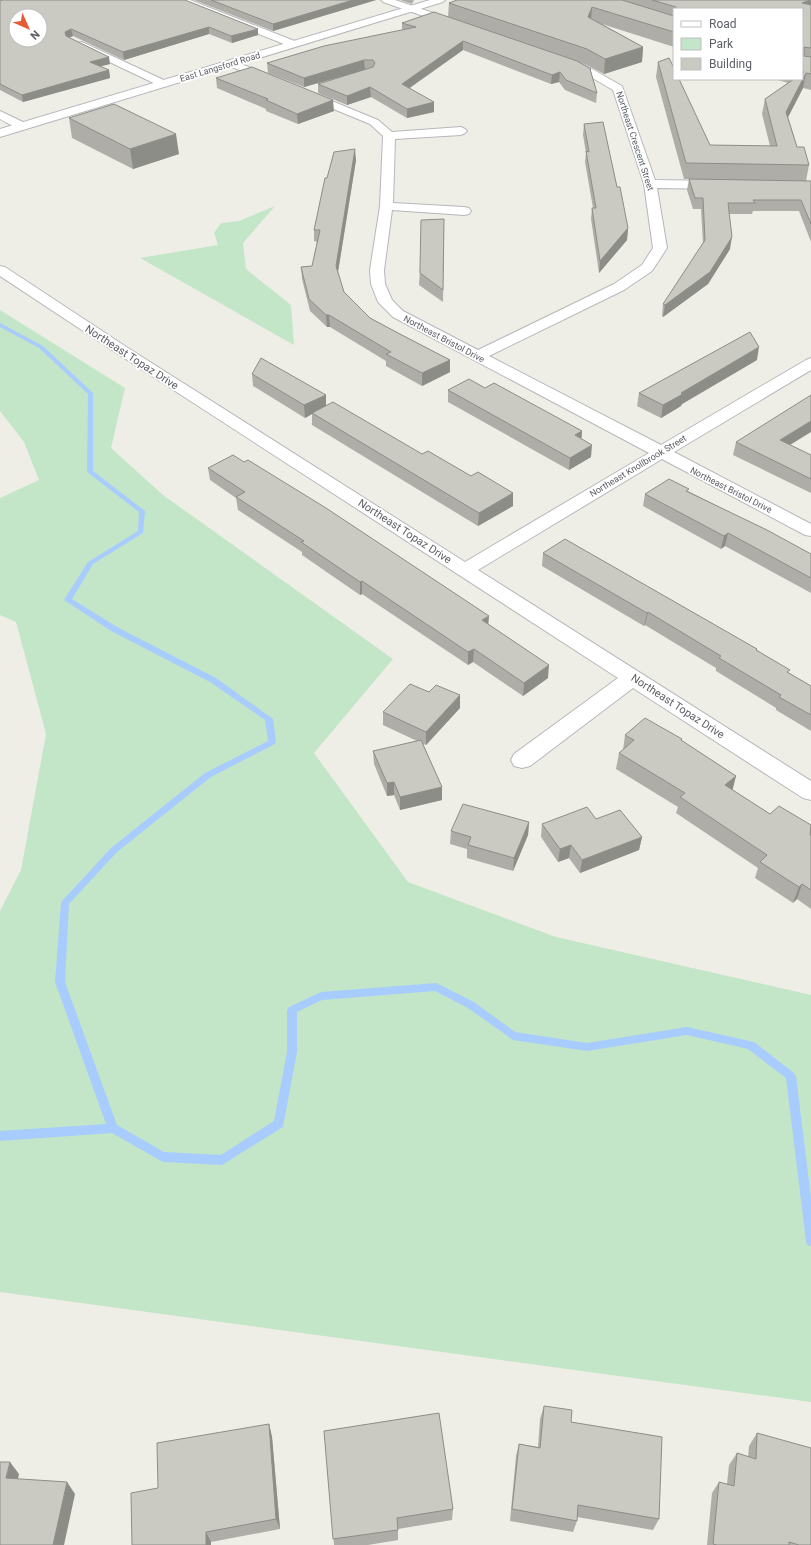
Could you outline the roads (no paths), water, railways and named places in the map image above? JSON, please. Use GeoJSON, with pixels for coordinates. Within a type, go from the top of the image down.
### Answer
{"type":"FeatureCollection","features":[{"type":"Feature","properties":{"kind":"street"},"geometry":{"type":"LineString","coordinates":[[181,0],[293,44]]}},
{"type":"Feature","properties":{"kind":"street"},"geometry":{"type":"LineString","coordinates":[[386,0],[468,28]]}},
{"type":"Feature","properties":{"kind":"street","name":"East Langsford Road"},"geometry":{"type":"LineString","coordinates":[[0,133],[440,0]]}},
{"type":"Feature","properties":{"kind":"street"},"geometry":{"type":"LineString","coordinates":[[72,40],[164,84]]}},
{"type":"Feature","properties":{"kind":"street","name":"Northeast Crescent Street"},"geometry":{"type":"LineString","coordinates":[[477,356],[619,287],[647,268],[660,248],[650,184],[618,88],[581,67],[553,57]]}},
{"type":"Feature","properties":{"kind":"street"},"geometry":{"type":"LineString","coordinates":[[231,63],[281,84]]}},
{"type":"Feature","properties":{"kind":"street"},"geometry":{"type":"LineString","coordinates":[[322,87],[300,91],[374,122],[390,136],[461,132]]}},
{"type":"Feature","properties":{"kind":"street"},"geometry":{"type":"LineString","coordinates":[[0,114],[22,126]]}},
{"type":"Feature","properties":{"kind":"street","name":"Northeast Bristol Drive"},"geometry":{"type":"LineString","coordinates":[[390,136],[386,206],[377,270],[378,284],[385,302],[398,314],[811,531]]}},
{"type":"Feature","properties":{"kind":"street"},"geometry":{"type":"LineString","coordinates":[[650,184],[727,186]]}},
{"type":"Feature","properties":{"kind":"street"},"geometry":{"type":"LineString","coordinates":[[386,206],[464,211]]}},
{"type":"Feature","properties":{"kind":"street","name":"Northeast Topaz Drive"},"geometry":{"type":"LineString","coordinates":[[0,270],[123,351],[811,792]]}},
{"type":"Feature","properties":{"kind":"street","name":"Northeast Knollbrook Street"},"geometry":{"type":"LineString","coordinates":[[465,570],[811,363]]}},
{"type":"Feature","properties":{"kind":"street"},"geometry":{"type":"LineString","coordinates":[[522,760],[633,677]]}},
{"type":"Feature","properties":{"kind":"waterway"},"geometry":{"type":"LineString","coordinates":[[0,325],[41,347],[91,394],[90,472],[142,511],[141,532],[90,563],[68,600],[114,629],[213,680],[269,719],[272,742],[208,775],[114,850],[65,903],[60,982],[113,1128]]}},
{"type":"Feature","properties":{"kind":"waterway"},"geometry":{"type":"LineString","coordinates":[[113,1128],[163,1157],[222,1160],[279,1124],[292,1052],[292,1010],[321,996],[436,987],[471,1005],[513,1036],[587,1047],[687,1031],[751,1045],[791,1076],[811,1241]]}},
{"type":"Feature","properties":{"kind":"waterway"},"geometry":{"type":"LineString","coordinates":[[0,1136],[113,1128]]}}]}
